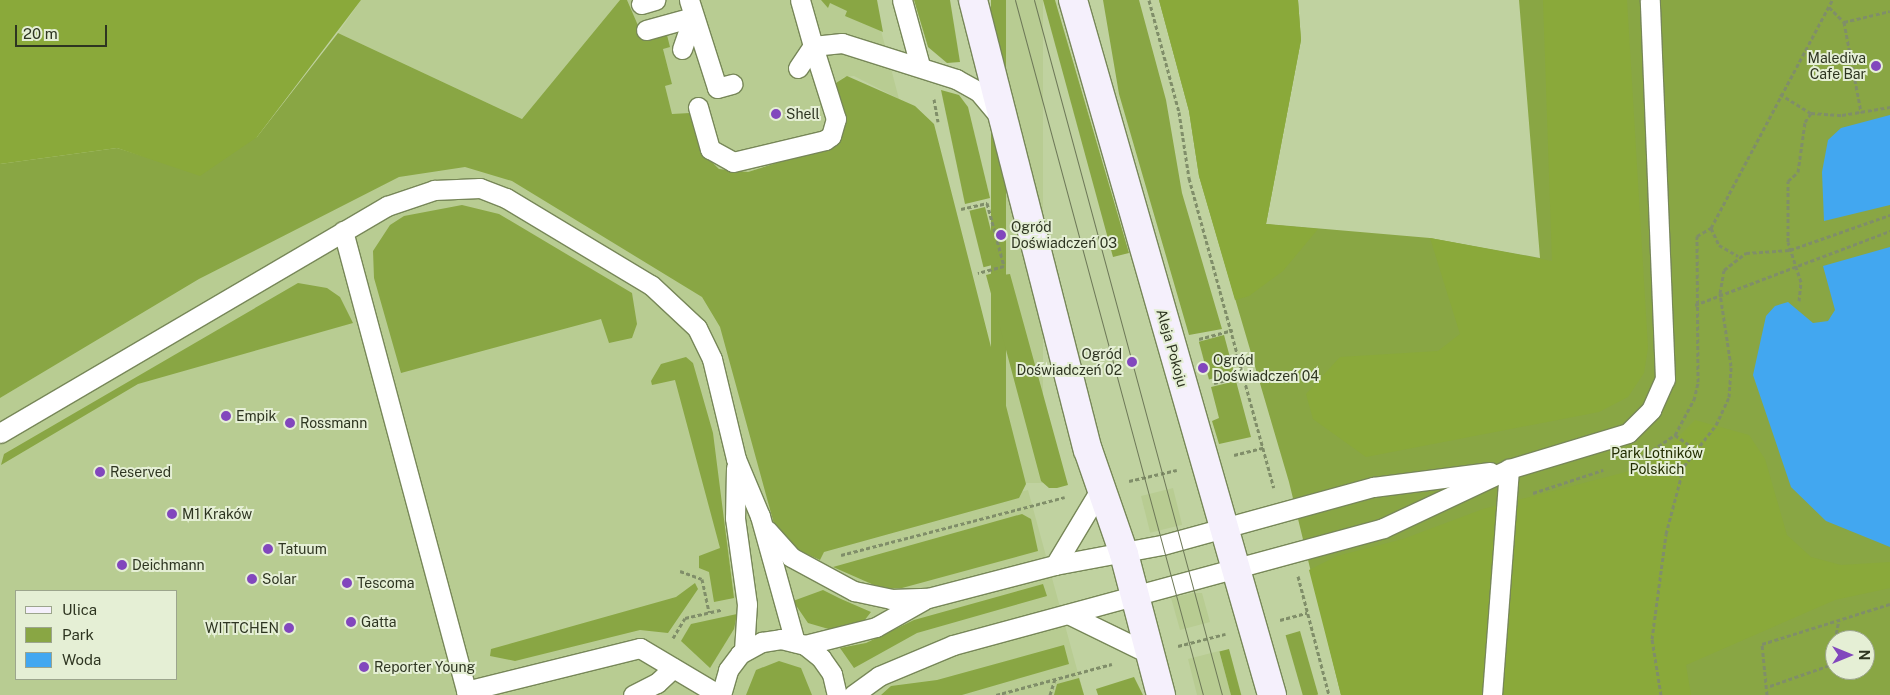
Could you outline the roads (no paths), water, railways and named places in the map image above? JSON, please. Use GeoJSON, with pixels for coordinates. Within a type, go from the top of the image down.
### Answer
{"type":"FeatureCollection","features":[{"type":"Feature","properties":{"kind":"main road"},"geometry":{"type":"LineString","coordinates":[[973,0],[1000,117],[1111,486],[1134,594],[1162,650],[1161,695]]}},
{"type":"Feature","properties":{"kind":"main road","name":"Aleja Pokoju"},"geometry":{"type":"LineString","coordinates":[[1073,0],[1272,695]]}},
{"type":"Feature","properties":{"kind":"lane"},"geometry":{"type":"LineString","coordinates":[[698,107],[710,149],[728,161],[743,162],[825,140],[831,136],[836,120],[800,0]]}},
{"type":"Feature","properties":{"kind":"lane"},"geometry":{"type":"LineString","coordinates":[[902,0],[920,66]]}},
{"type":"Feature","properties":{"kind":"lane"},"geometry":{"type":"LineString","coordinates":[[853,695],[878,676],[953,645],[1134,594],[1292,556],[1384,528],[1508,469],[1628,433],[1651,410],[1665,379],[1650,0]]}},
{"type":"Feature","properties":{"kind":"lane"},"geometry":{"type":"LineString","coordinates":[[646,30],[691,9]]}},
{"type":"Feature","properties":{"kind":"lane"},"geometry":{"type":"LineString","coordinates":[[682,49],[691,9]]}},
{"type":"Feature","properties":{"kind":"lane"},"geometry":{"type":"LineString","coordinates":[[691,9],[717,88],[732,84]]}},
{"type":"Feature","properties":{"kind":"lane"},"geometry":{"type":"LineString","coordinates":[[798,68],[813,46],[842,43],[920,66],[968,84],[1000,117]]}},
{"type":"Feature","properties":{"kind":"lane"},"geometry":{"type":"LineString","coordinates":[[0,433],[386,206],[434,190],[471,187],[506,198],[651,285],[686,315],[712,359],[736,459],[760,516],[800,644],[828,668],[837,695]]}},
{"type":"Feature","properties":{"kind":"lane"},"geometry":{"type":"LineString","coordinates":[[343,231],[467,693],[640,648],[720,695],[728,670],[744,651],[768,640],[800,644],[876,628],[928,598],[1055,565],[1124,554],[1373,487],[1508,469]]}},
{"type":"Feature","properties":{"kind":"lane"},"geometry":{"type":"LineString","coordinates":[[736,459],[735,518],[747,604],[744,651]]}},
{"type":"Feature","properties":{"kind":"lane"},"geometry":{"type":"LineString","coordinates":[[1492,695],[1508,469]]}},
{"type":"Feature","properties":{"kind":"lane"},"geometry":{"type":"LineString","coordinates":[[1055,565],[1111,486]]}},
{"type":"Feature","properties":{"kind":"lane"},"geometry":{"type":"LineString","coordinates":[[760,516],[780,548],[821,575],[873,597],[928,598]]}},
{"type":"Feature","properties":{"kind":"lane"},"geometry":{"type":"LineString","coordinates":[[1068,614],[1162,650]]}},
{"type":"Feature","properties":{"kind":"lane"},"geometry":{"type":"LineString","coordinates":[[633,695],[657,683],[673,668]]}},
{"type":"Feature","properties":{"kind":"water"},"geometry":{"type":"Polygon","coordinates":[[[1890,115],[1890,205],[1824,221],[1822,172],[1828,140],[1841,128],[1890,115]]]}},
{"type":"Feature","properties":{"kind":"water"},"geometry":{"type":"Polygon","coordinates":[[[1890,247],[1890,547],[1826,521],[1791,487],[1753,375],[1766,316],[1775,306],[1788,302],[1813,323],[1828,321],[1835,310],[1823,266],[1890,247]]]}},
{"type":"Feature","properties":{"kind":"tram line"},"geometry":{"type":"LineString","coordinates":[[1015,0],[1203,695]]}},
{"type":"Feature","properties":{"kind":"tram line"},"geometry":{"type":"LineString","coordinates":[[1034,0],[1222,695]]}},
{"type":"Feature","properties":{"kind":"place","name":"Malediva Cafe Bar"},"geometry":{"type":"Point","coordinates":[1876,66]}},
{"type":"Feature","properties":{"kind":"place","name":"Shell"},"geometry":{"type":"Point","coordinates":[776,114]}},
{"type":"Feature","properties":{"kind":"place","name":"Ogród Doświadczeń 03"},"geometry":{"type":"Point","coordinates":[1001,235]}},
{"type":"Feature","properties":{"kind":"place","name":"Ogród Doświadczeń 02"},"geometry":{"type":"Point","coordinates":[1132,362]}},
{"type":"Feature","properties":{"kind":"place","name":"Ogród Doświadczeń 04"},"geometry":{"type":"Point","coordinates":[1203,368]}},
{"type":"Feature","properties":{"kind":"place","name":"Empik"},"geometry":{"type":"Point","coordinates":[226,416]}},
{"type":"Feature","properties":{"kind":"place","name":"Rossmann"},"geometry":{"type":"Point","coordinates":[290,423]}},
{"type":"Feature","properties":{"kind":"place","name":"Reserved"},"geometry":{"type":"Point","coordinates":[100,472]}},
{"type":"Feature","properties":{"kind":"place","name":"M1 Kraków"},"geometry":{"type":"Point","coordinates":[172,514]}},
{"type":"Feature","properties":{"kind":"place","name":"Tatuum"},"geometry":{"type":"Point","coordinates":[268,549]}},
{"type":"Feature","properties":{"kind":"place","name":"Deichmann"},"geometry":{"type":"Point","coordinates":[122,565]}},
{"type":"Feature","properties":{"kind":"place","name":"Solar"},"geometry":{"type":"Point","coordinates":[252,579]}},
{"type":"Feature","properties":{"kind":"place","name":"Tescoma"},"geometry":{"type":"Point","coordinates":[347,583]}},
{"type":"Feature","properties":{"kind":"place","name":"Gatta"},"geometry":{"type":"Point","coordinates":[351,622]}},
{"type":"Feature","properties":{"kind":"place","name":"WITTCHEN"},"geometry":{"type":"Point","coordinates":[289,628]}},
{"type":"Feature","properties":{"kind":"place","name":"Reporter Young"},"geometry":{"type":"Point","coordinates":[364,667]}},
{"type":"Feature","properties":{"kind":"park label","name":"Park Lotników Polskich"},"geometry":{"type":"Point","coordinates":[1657,462]}}]}
